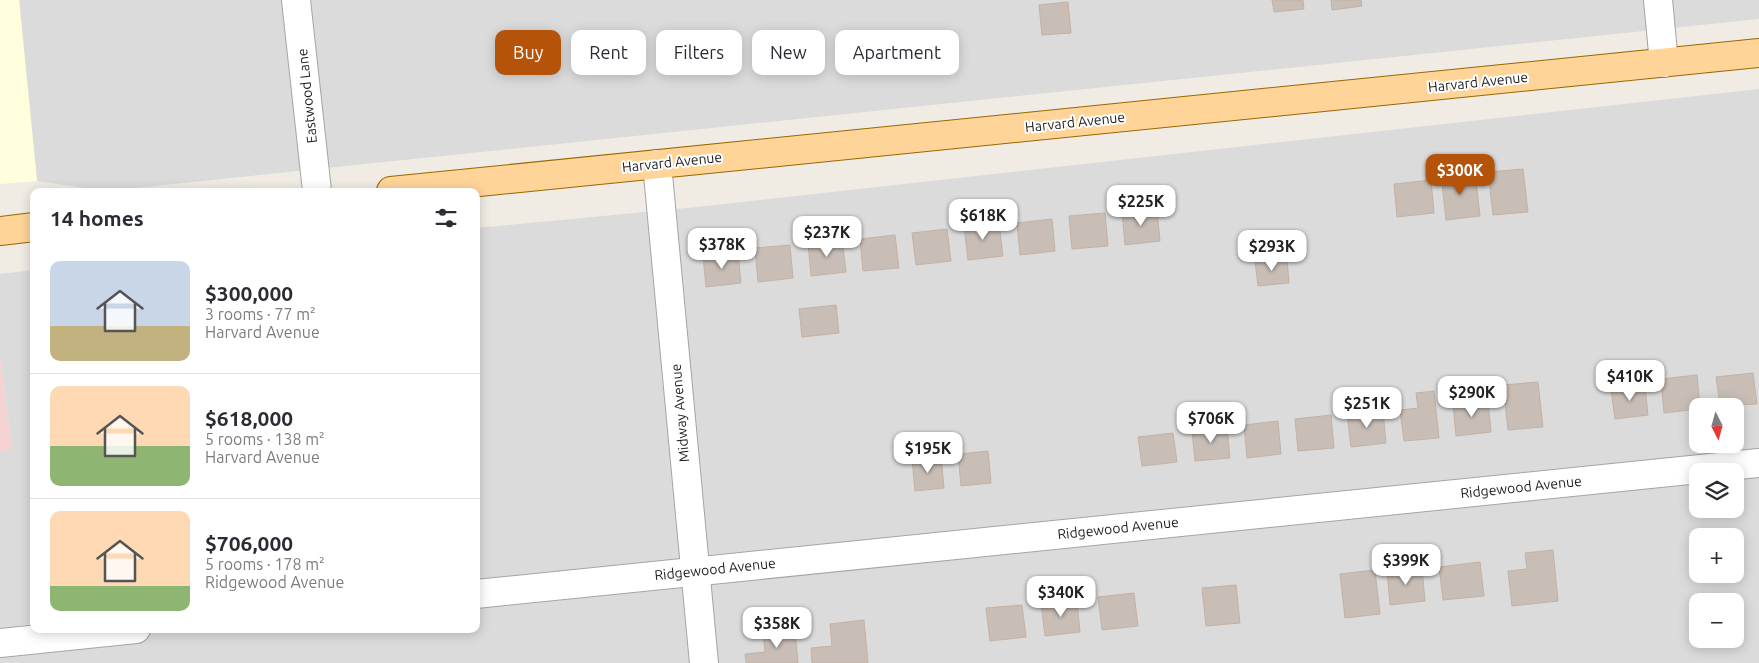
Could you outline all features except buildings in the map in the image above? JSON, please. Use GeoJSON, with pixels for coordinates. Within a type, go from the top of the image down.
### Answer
{"type":"FeatureCollection","features":[{"type":"Feature","properties":{"kind":"main road","name":"Harvard Avenue"},"geometry":{"type":"LineString","coordinates":[[420,188],[1759,53]]}},
{"type":"Feature","properties":{"kind":"main road"},"geometry":{"type":"LineString","coordinates":[[0,231],[30,227]]}},
{"type":"Feature","properties":{"kind":"street","name":"Eastwood Lane"},"geometry":{"type":"LineString","coordinates":[[296,0],[318,188]]}},
{"type":"Feature","properties":{"kind":"street"},"geometry":{"type":"LineString","coordinates":[[1658,0],[1664,63]]}},
{"type":"Feature","properties":{"kind":"street","name":"Midway Avenue"},"geometry":{"type":"LineString","coordinates":[[656,164],[704,663]]}},
{"type":"Feature","properties":{"kind":"street","name":"Ridgewood Avenue"},"geometry":{"type":"LineString","coordinates":[[480,594],[1759,463]]}},
{"type":"Feature","properties":{"kind":"street"},"geometry":{"type":"LineString","coordinates":[[0,643],[97,633]]}},
{"type":"Feature","properties":{"kind":"shaded area"},"geometry":{"type":"Polygon","coordinates":[[[0,0],[19,0],[37,181],[0,184],[0,0]]]}},
{"type":"Feature","properties":{"kind":"shaded area"},"geometry":{"type":"Polygon","coordinates":[[[19,0],[1759,0],[1759,19],[135,188],[85,188],[37,181],[19,0]]]}},
{"type":"Feature","properties":{"kind":"shaded area"},"geometry":{"type":"Polygon","coordinates":[[[1759,89],[1759,663],[0,663],[0,452],[12,450],[0,357],[0,274],[30,270],[30,633],[480,633],[480,228],[697,207],[1759,89]]]}},
{"type":"Feature","properties":{"kind":"shaded area"},"geometry":{"type":"Polygon","coordinates":[[[0,357],[12,450],[0,452],[0,357]]]}}]}
